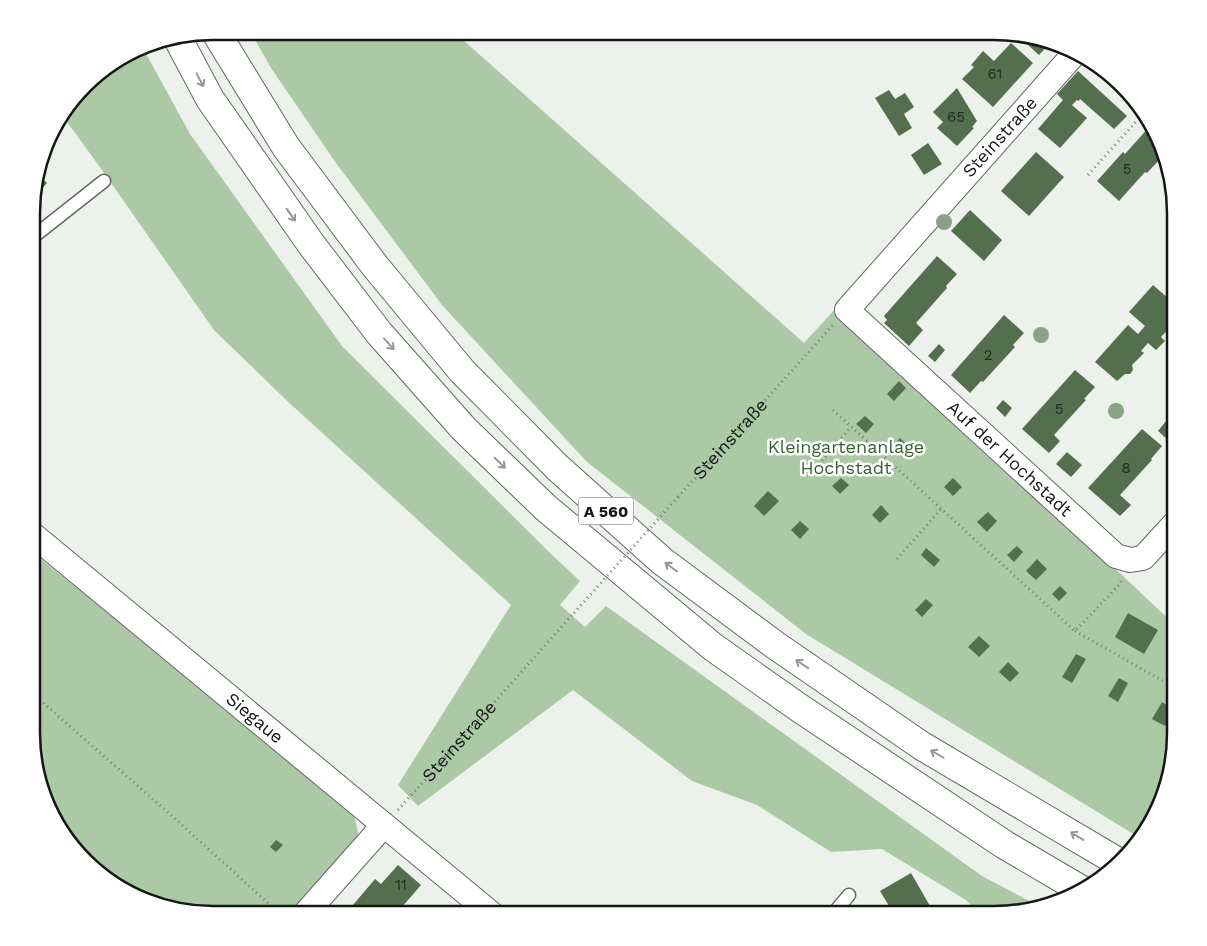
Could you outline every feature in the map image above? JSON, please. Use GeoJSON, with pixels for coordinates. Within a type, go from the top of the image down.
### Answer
{"type":"FeatureCollection","features":[{"type":"Feature","properties":{"kind":"highway","name":"A 560"},"geometry":{"type":"LineString","coordinates":[[221,40],[286,147],[375,266],[462,371],[558,468],[662,561],[775,646],[922,746],[1112,858]]}},
{"type":"Feature","properties":{"kind":"highway","name":"A 560"},"geometry":{"type":"LineString","coordinates":[[180,43],[210,99],[311,244],[379,333],[464,429],[546,508],[713,647],[806,712],[1005,845],[1074,886]]}},
{"type":"Feature","properties":{"kind":"street","name":"Steinstraße"},"geometry":{"type":"LineString","coordinates":[[847,310],[1070,58]]}},
{"type":"Feature","properties":{"kind":"street","name":"Auf der Hochstadt"},"geometry":{"type":"LineString","coordinates":[[847,310],[1116,556],[1130,560]]}},
{"type":"Feature","properties":{"kind":"street"},"geometry":{"type":"LineString","coordinates":[[1130,560],[1143,558],[1167,532]]}},
{"type":"Feature","properties":{"kind":"street","name":"Siegaue"},"geometry":{"type":"LineString","coordinates":[[40,541],[483,906]]}},
{"type":"Feature","properties":{"kind":"street"},"geometry":{"type":"LineString","coordinates":[[311,906],[384,825]]}},
{"type":"Feature","properties":{"kind":"lane"},"geometry":{"type":"LineString","coordinates":[[40,231],[104,181]]}},
{"type":"Feature","properties":{"kind":"lane"},"geometry":{"type":"LineString","coordinates":[[840,906],[849,895]]}},
{"type":"Feature","properties":{"kind":"path"},"geometry":{"type":"LineString","coordinates":[[1088,176],[1138,118]]}},
{"type":"Feature","properties":{"kind":"path","name":"Steinstraße"},"geometry":{"type":"LineString","coordinates":[[384,825],[847,310]]}},
{"type":"Feature","properties":{"kind":"path"},"geometry":{"type":"LineString","coordinates":[[833,410],[1075,631],[1167,683]]}},
{"type":"Feature","properties":{"kind":"path"},"geometry":{"type":"LineString","coordinates":[[808,476],[851,427]]}},
{"type":"Feature","properties":{"kind":"path"},"geometry":{"type":"LineString","coordinates":[[897,559],[941,509]]}},
{"type":"Feature","properties":{"kind":"path"},"geometry":{"type":"LineString","coordinates":[[1075,631],[1119,585],[1130,560]]}},
{"type":"Feature","properties":{"kind":"path"},"geometry":{"type":"LineString","coordinates":[[40,701],[271,906]]}},
{"type":"Feature","properties":{"kind":"green space","name":"Kleingartenanlage Hochstadt"},"geometry":{"type":"Polygon","coordinates":[[[255,40],[463,40],[804,343],[837,307],[1167,617],[1167,744],[1164,767],[1154,799],[1134,834],[806,634],[587,462],[442,305],[336,163],[271,68],[255,40]]]}},
{"type":"Feature","properties":{"kind":"green space"},"geometry":{"type":"Polygon","coordinates":[[[146,53],[190,134],[342,346],[580,581],[560,605],[585,627],[606,606],[982,876],[1031,902],[1005,906],[972,906],[966,900],[882,849],[831,852],[757,805],[692,781],[573,690],[418,806],[398,785],[511,605],[284,398],[214,330],[66,121],[83,99],[99,83],[117,69],[146,53]]]}},
{"type":"Feature","properties":{"kind":"green space"},"geometry":{"type":"Polygon","coordinates":[[[40,558],[156,651],[354,815],[359,837],[297,906],[202,906],[179,903],[137,888],[117,877],[99,863],[69,829],[53,799],[43,767],[40,744],[40,558]]]}},
{"type":"Feature","properties":{"kind":"building"},"geometry":{"type":"Polygon","coordinates":[[[1011,43],[1033,63],[993,107],[962,79],[974,67],[971,65],[983,51],[994,61],[1011,43]]]}},
{"type":"Feature","properties":{"kind":"building"},"geometry":{"type":"Polygon","coordinates":[[[1026,43],[1045,48],[1039,55],[1026,43]]]}},
{"type":"Feature","properties":{"kind":"building"},"geometry":{"type":"Polygon","coordinates":[[[1078,71],[1127,116],[1114,129],[1080,99],[1079,101],[1077,100],[1072,105],[1087,118],[1060,148],[1038,129],[1063,100],[1057,94],[1078,71]]]}},
{"type":"Feature","properties":{"kind":"building"},"geometry":{"type":"Polygon","coordinates":[[[957,88],[977,121],[972,127],[974,128],[957,146],[937,128],[943,122],[933,112],[957,88]]]}},
{"type":"Feature","properties":{"kind":"building"},"geometry":{"type":"Polygon","coordinates":[[[889,90],[895,99],[905,93],[914,107],[904,114],[912,128],[899,136],[875,98],[889,90]]]}},
{"type":"Feature","properties":{"kind":"building"},"geometry":{"type":"Polygon","coordinates":[[[1146,131],[1159,161],[1147,173],[1145,172],[1119,201],[1097,181],[1123,152],[1125,154],[1146,131]]]}},
{"type":"Feature","properties":{"kind":"building"},"geometry":{"type":"Polygon","coordinates":[[[928,143],[942,164],[924,175],[911,155],[928,143]]]}},
{"type":"Feature","properties":{"kind":"building"},"geometry":{"type":"Polygon","coordinates":[[[1036,152],[1064,177],[1029,216],[1001,191],[1036,152]]]}},
{"type":"Feature","properties":{"kind":"building"},"geometry":{"type":"Polygon","coordinates":[[[43,179],[47,183],[41,190],[43,179]]]}},
{"type":"Feature","properties":{"kind":"building"},"geometry":{"type":"Polygon","coordinates":[[[970,210],[1002,240],[984,261],[951,231],[970,210]]]}},
{"type":"Feature","properties":{"kind":"building"},"geometry":{"type":"Polygon","coordinates":[[[937,256],[957,274],[916,323],[923,330],[909,346],[884,323],[887,320],[884,316],[937,256]]]}},
{"type":"Feature","properties":{"kind":"building"},"geometry":{"type":"Polygon","coordinates":[[[1153,285],[1167,297],[1167,331],[1161,337],[1165,341],[1156,350],[1148,343],[1141,351],[1144,353],[1132,365],[1133,370],[1130,374],[1125,374],[1117,381],[1095,362],[1128,325],[1138,334],[1145,326],[1129,312],[1153,285]]]}},
{"type":"Feature","properties":{"kind":"building"},"geometry":{"type":"Polygon","coordinates":[[[1004,315],[1024,333],[1013,345],[1015,347],[983,382],[981,381],[970,393],[951,375],[1004,315]]]}},
{"type":"Feature","properties":{"kind":"building"},"geometry":{"type":"Polygon","coordinates":[[[939,344],[945,350],[935,362],[928,356],[939,344]]]}},
{"type":"Feature","properties":{"kind":"building"},"geometry":{"type":"Polygon","coordinates":[[[1075,370],[1095,387],[1084,399],[1086,400],[1054,435],[1060,441],[1049,453],[1022,429],[1075,370]]]}},
{"type":"Feature","properties":{"kind":"building"},"geometry":{"type":"Polygon","coordinates":[[[899,381],[906,388],[894,401],[887,394],[899,381]]]}},
{"type":"Feature","properties":{"kind":"building"},"geometry":{"type":"Polygon","coordinates":[[[1003,400],[1012,408],[1005,417],[996,408],[1003,400]]]}},
{"type":"Feature","properties":{"kind":"building"},"geometry":{"type":"Polygon","coordinates":[[[865,416],[874,424],[866,433],[856,424],[865,416]]]}},
{"type":"Feature","properties":{"kind":"building"},"geometry":{"type":"Polygon","coordinates":[[[1166,421],[1167,422],[1167,439],[1158,431],[1166,421]]]}},
{"type":"Feature","properties":{"kind":"building"},"geometry":{"type":"Polygon","coordinates":[[[1142,429],[1162,446],[1152,460],[1120,495],[1131,505],[1120,516],[1088,488],[1142,429]]]}},
{"type":"Feature","properties":{"kind":"building"},"geometry":{"type":"Polygon","coordinates":[[[900,438],[907,445],[900,454],[892,447],[900,438]]]}},
{"type":"Feature","properties":{"kind":"building"},"geometry":{"type":"Polygon","coordinates":[[[1067,452],[1082,465],[1071,477],[1056,464],[1067,452]]]}},
{"type":"Feature","properties":{"kind":"building"},"geometry":{"type":"Polygon","coordinates":[[[841,478],[849,485],[840,494],[832,486],[841,478]]]}},
{"type":"Feature","properties":{"kind":"building"},"geometry":{"type":"Polygon","coordinates":[[[953,478],[962,487],[953,496],[944,487],[953,478]]]}},
{"type":"Feature","properties":{"kind":"building"},"geometry":{"type":"Polygon","coordinates":[[[768,491],[779,501],[764,516],[754,506],[768,491]]]}},
{"type":"Feature","properties":{"kind":"building"},"geometry":{"type":"Polygon","coordinates":[[[881,505],[889,514],[880,523],[872,515],[881,505]]]}},
{"type":"Feature","properties":{"kind":"building"},"geometry":{"type":"Polygon","coordinates":[[[988,512],[997,521],[987,532],[977,522],[988,512]]]}},
{"type":"Feature","properties":{"kind":"building"},"geometry":{"type":"Polygon","coordinates":[[[800,521],[809,529],[800,539],[791,530],[800,521]]]}},
{"type":"Feature","properties":{"kind":"building"},"geometry":{"type":"Polygon","coordinates":[[[1017,546],[1023,552],[1014,562],[1007,555],[1017,546]]]}},
{"type":"Feature","properties":{"kind":"building"},"geometry":{"type":"Polygon","coordinates":[[[926,548],[940,560],[934,567],[921,555],[926,548]]]}},
{"type":"Feature","properties":{"kind":"building"},"geometry":{"type":"Polygon","coordinates":[[[1037,559],[1047,569],[1036,580],[1026,571],[1037,559]]]}},
{"type":"Feature","properties":{"kind":"building"},"geometry":{"type":"Polygon","coordinates":[[[1060,586],[1067,593],[1059,601],[1052,594],[1060,586]]]}},
{"type":"Feature","properties":{"kind":"building"},"geometry":{"type":"Polygon","coordinates":[[[926,599],[933,605],[922,617],[915,610],[926,599]]]}},
{"type":"Feature","properties":{"kind":"building"},"geometry":{"type":"Polygon","coordinates":[[[1128,613],[1158,630],[1144,654],[1115,637],[1128,613]]]}},
{"type":"Feature","properties":{"kind":"building"},"geometry":{"type":"Polygon","coordinates":[[[979,636],[990,646],[979,657],[968,647],[979,636]]]}},
{"type":"Feature","properties":{"kind":"building"},"geometry":{"type":"Polygon","coordinates":[[[1076,654],[1086,659],[1072,683],[1062,677],[1076,654]]]}},
{"type":"Feature","properties":{"kind":"building"},"geometry":{"type":"Polygon","coordinates":[[[1008,662],[1019,673],[1010,682],[999,672],[1008,662]]]}},
{"type":"Feature","properties":{"kind":"building"},"geometry":{"type":"Polygon","coordinates":[[[1119,678],[1128,683],[1118,702],[1108,696],[1119,678]]]}},
{"type":"Feature","properties":{"kind":"building"},"geometry":{"type":"Polygon","coordinates":[[[1162,702],[1167,705],[1167,723],[1165,726],[1152,719],[1162,702]]]}},
{"type":"Feature","properties":{"kind":"building"},"geometry":{"type":"Polygon","coordinates":[[[276,840],[283,845],[276,852],[270,847],[276,840]]]}},
{"type":"Feature","properties":{"kind":"building"},"geometry":{"type":"Polygon","coordinates":[[[398,865],[421,885],[403,906],[353,905],[375,879],[381,884],[398,865]]]}},
{"type":"Feature","properties":{"kind":"building"},"geometry":{"type":"Polygon","coordinates":[[[911,873],[930,906],[889,906],[880,891],[911,873]]]}}]}
